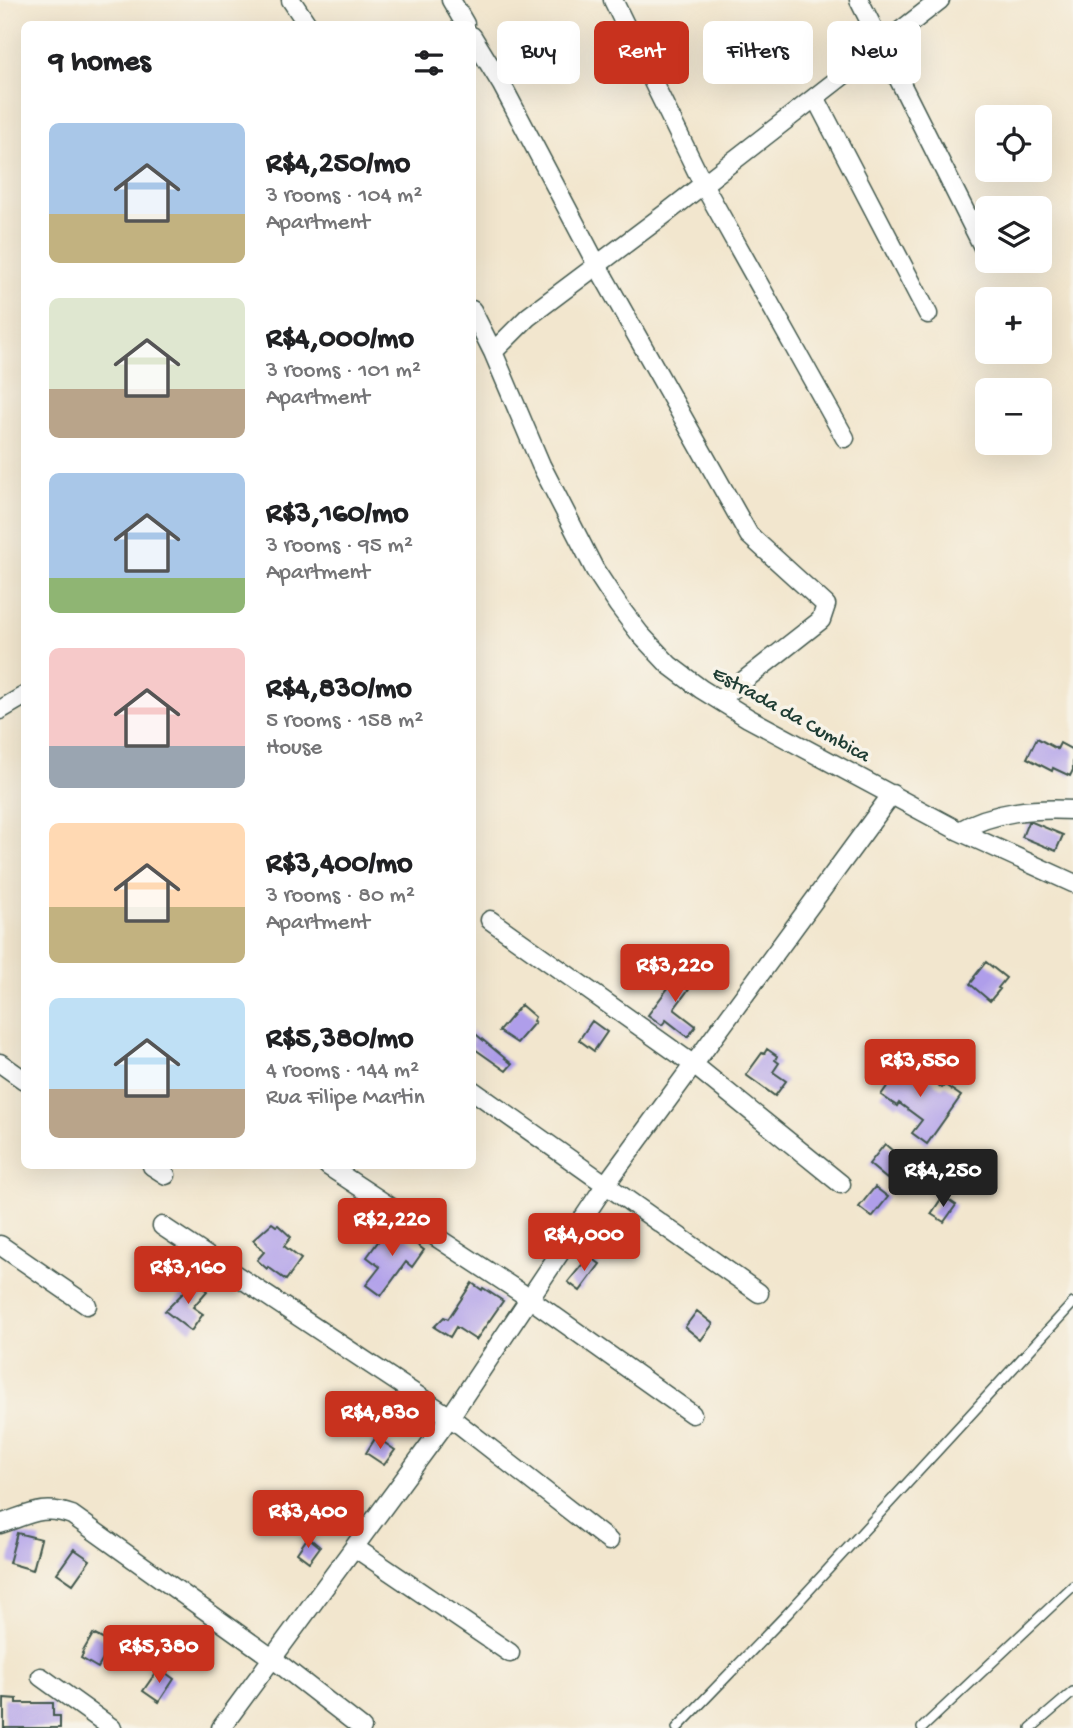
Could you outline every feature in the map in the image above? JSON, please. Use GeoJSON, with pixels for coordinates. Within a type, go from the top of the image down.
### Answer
{"type":"FeatureCollection","features":[{"type":"Feature","properties":{"kind":"street"},"geometry":{"type":"LineString","coordinates":[[291,0],[305,21]]}},
{"type":"Feature","properties":{"kind":"street"},"geometry":{"type":"LineString","coordinates":[[451,0],[464,21]]}},
{"type":"Feature","properties":{"kind":"street"},"geometry":{"type":"LineString","coordinates":[[613,0],[703,184],[845,438]]}},
{"type":"Feature","properties":{"kind":"street"},"geometry":{"type":"LineString","coordinates":[[859,0],[869,21]]}},
{"type":"Feature","properties":{"kind":"street"},"geometry":{"type":"LineString","coordinates":[[913,21],[940,0]]}},
{"type":"Feature","properties":{"kind":"street"},"geometry":{"type":"LineString","coordinates":[[476,43],[502,85],[597,265],[749,535],[826,605],[821,620],[719,700]]}},
{"type":"Feature","properties":{"kind":"street"},"geometry":{"type":"LineString","coordinates":[[493,352],[528,317],[832,84]]}},
{"type":"Feature","properties":{"kind":"street"},"geometry":{"type":"LineString","coordinates":[[900,84],[975,231]]}},
{"type":"Feature","properties":{"kind":"street"},"geometry":{"type":"LineString","coordinates":[[815,97],[928,314]]}},
{"type":"Feature","properties":{"kind":"street","name":"Estrada da Cumbica"},"geometry":{"type":"LineString","coordinates":[[476,318],[541,465],[595,570],[640,634],[669,665],[748,718],[959,831],[1073,883]]}},
{"type":"Feature","properties":{"kind":"street"},"geometry":{"type":"LineString","coordinates":[[0,710],[21,698]]}},
{"type":"Feature","properties":{"kind":"street"},"geometry":{"type":"LineString","coordinates":[[221,1728],[450,1417],[606,1184],[892,794]]}},
{"type":"Feature","properties":{"kind":"street"},"geometry":{"type":"LineString","coordinates":[[959,831],[976,822],[1027,810],[1073,810]]}},
{"type":"Feature","properties":{"kind":"street"},"geometry":{"type":"LineString","coordinates":[[490,920],[694,1065],[841,1184]]}},
{"type":"Feature","properties":{"kind":"street"},"geometry":{"type":"LineString","coordinates":[[0,1063],[21,1078]]}},
{"type":"Feature","properties":{"kind":"street"},"geometry":{"type":"LineString","coordinates":[[476,1093],[758,1293]]}},
{"type":"Feature","properties":{"kind":"street"},"geometry":{"type":"LineString","coordinates":[[333,1169],[528,1297],[692,1414]]}},
{"type":"Feature","properties":{"kind":"street"},"geometry":{"type":"LineString","coordinates":[[162,1226],[450,1417],[609,1541]]}},
{"type":"Feature","properties":{"kind":"street"},"geometry":{"type":"LineString","coordinates":[[0,1245],[87,1305]]}},
{"type":"Feature","properties":{"kind":"street"},"geometry":{"type":"LineString","coordinates":[[0,1524],[47,1509],[72,1515],[272,1658],[362,1728]]}},
{"type":"Feature","properties":{"kind":"street"},"geometry":{"type":"LineString","coordinates":[[354,1546],[510,1653]]}},
{"type":"Feature","properties":{"kind":"street"},"geometry":{"type":"LineString","coordinates":[[41,1677],[112,1728]]}},
{"type":"Feature","properties":{"kind":"lane"},"geometry":{"type":"LineString","coordinates":[[677,1728],[787,1614],[1073,1304]]}},
{"type":"Feature","properties":{"kind":"lane"},"geometry":{"type":"LineString","coordinates":[[922,1728],[1073,1586]]}},
{"type":"Feature","properties":{"kind":"lane"},"geometry":{"type":"LineString","coordinates":[[1031,1728],[1073,1692]]}},
{"type":"Feature","properties":{"kind":"building"},"geometry":{"type":"Polygon","coordinates":[[[1037,738],[1057,749],[1060,743],[1073,750],[1073,770],[1070,776],[1053,768],[1052,771],[1027,758],[1037,738]]]}},
{"type":"Feature","properties":{"kind":"building"},"geometry":{"type":"Polygon","coordinates":[[[1028,822],[1063,835],[1056,851],[1022,837],[1028,822]]]}},
{"type":"Feature","properties":{"kind":"building"},"geometry":{"type":"Polygon","coordinates":[[[986,962],[1006,978],[990,1001],[970,984],[986,962]]]}},
{"type":"Feature","properties":{"kind":"building"},"geometry":{"type":"Polygon","coordinates":[[[683,968],[697,978],[674,1009],[696,1026],[688,1037],[666,1020],[662,1025],[648,1015],[683,968]]]}},
{"type":"Feature","properties":{"kind":"building"},"geometry":{"type":"Polygon","coordinates":[[[521,1005],[535,1017],[535,1022],[517,1043],[499,1031],[521,1005]]]}},
{"type":"Feature","properties":{"kind":"building"},"geometry":{"type":"Polygon","coordinates":[[[592,1021],[607,1032],[594,1051],[579,1040],[592,1021]]]}},
{"type":"Feature","properties":{"kind":"building"},"geometry":{"type":"Polygon","coordinates":[[[476,1034],[512,1064],[506,1071],[476,1050],[476,1034]]]}},
{"type":"Feature","properties":{"kind":"building"},"geometry":{"type":"Polygon","coordinates":[[[767,1049],[777,1056],[775,1060],[779,1063],[773,1072],[786,1081],[775,1096],[746,1075],[767,1049]]]}},
{"type":"Feature","properties":{"kind":"building"},"geometry":{"type":"Polygon","coordinates":[[[905,1061],[942,1088],[945,1085],[961,1096],[927,1144],[912,1133],[922,1120],[899,1103],[897,1106],[881,1095],[888,1085],[882,1081],[890,1070],[895,1074],[905,1061]]]}},
{"type":"Feature","properties":{"kind":"building"},"geometry":{"type":"Polygon","coordinates":[[[885,1144],[903,1160],[887,1179],[869,1164],[885,1144]]]}},
{"type":"Feature","properties":{"kind":"building"},"geometry":{"type":"Polygon","coordinates":[[[875,1187],[888,1197],[872,1217],[859,1207],[875,1187]]]}},
{"type":"Feature","properties":{"kind":"building"},"geometry":{"type":"Polygon","coordinates":[[[943,1196],[956,1205],[944,1222],[931,1214],[943,1196]]]}},
{"type":"Feature","properties":{"kind":"building"},"geometry":{"type":"Polygon","coordinates":[[[272,1223],[291,1237],[284,1246],[301,1259],[286,1280],[257,1260],[264,1252],[253,1240],[272,1223]]]}},
{"type":"Feature","properties":{"kind":"building"},"geometry":{"type":"Polygon","coordinates":[[[390,1225],[424,1250],[412,1267],[406,1262],[381,1296],[366,1285],[380,1267],[367,1257],[390,1225]]]}},
{"type":"Feature","properties":{"kind":"building"},"geometry":{"type":"Polygon","coordinates":[[[589,1256],[600,1264],[580,1291],[568,1282],[589,1256]]]}},
{"type":"Feature","properties":{"kind":"building"},"geometry":{"type":"Polygon","coordinates":[[[196,1280],[207,1291],[193,1307],[203,1314],[191,1331],[165,1311],[196,1280]]]}},
{"type":"Feature","properties":{"kind":"building"},"geometry":{"type":"Polygon","coordinates":[[[472,1283],[503,1301],[476,1340],[456,1327],[450,1337],[434,1327],[444,1317],[448,1319],[472,1283]]]}},
{"type":"Feature","properties":{"kind":"building"},"geometry":{"type":"Polygon","coordinates":[[[697,1311],[713,1324],[701,1340],[685,1327],[697,1311]]]}},
{"type":"Feature","properties":{"kind":"building"},"geometry":{"type":"Polygon","coordinates":[[[376,1437],[395,1450],[384,1465],[366,1453],[376,1437]]]}},
{"type":"Feature","properties":{"kind":"building"},"geometry":{"type":"Polygon","coordinates":[[[17,1533],[41,1539],[33,1570],[9,1563],[17,1533]]]}},
{"type":"Feature","properties":{"kind":"building"},"geometry":{"type":"Polygon","coordinates":[[[308,1537],[320,1547],[309,1562],[297,1553],[308,1537]]]}},
{"type":"Feature","properties":{"kind":"building"},"geometry":{"type":"Polygon","coordinates":[[[74,1549],[90,1560],[73,1584],[57,1573],[74,1549]]]}},
{"type":"Feature","properties":{"kind":"building"},"geometry":{"type":"Polygon","coordinates":[[[93,1634],[112,1644],[98,1668],[81,1658],[93,1634]]]}},
{"type":"Feature","properties":{"kind":"building"},"geometry":{"type":"Polygon","coordinates":[[[159,1668],[174,1679],[159,1702],[143,1691],[159,1668]]]}},
{"type":"Feature","properties":{"kind":"building"},"geometry":{"type":"Polygon","coordinates":[[[4,1698],[17,1699],[17,1703],[53,1703],[53,1716],[60,1716],[60,1728],[4,1728],[4,1698]]]}}]}
